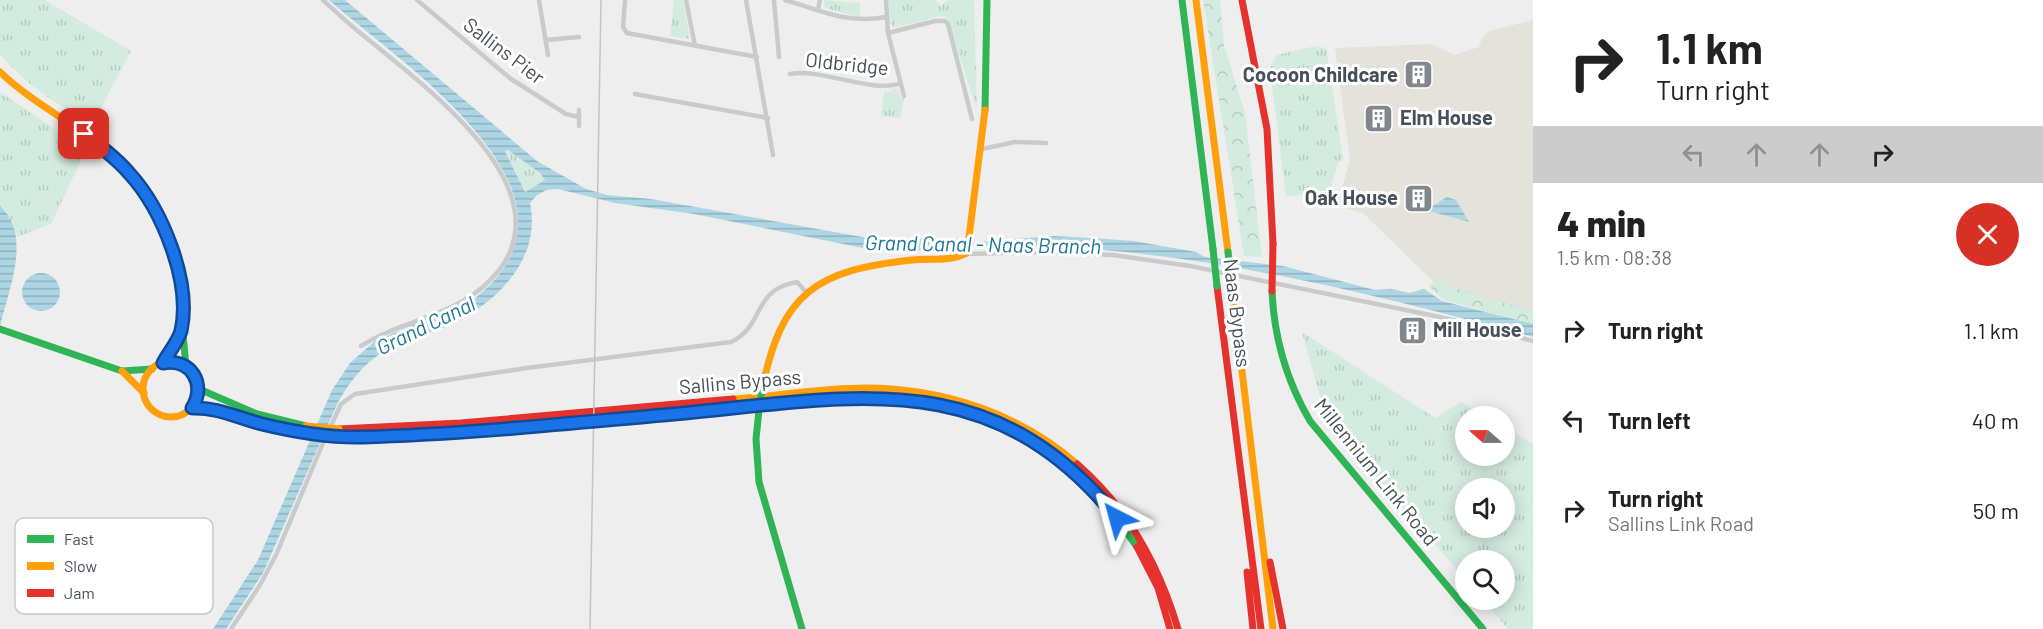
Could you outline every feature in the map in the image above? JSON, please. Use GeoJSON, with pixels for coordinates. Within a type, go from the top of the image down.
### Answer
{"type":"FeatureCollection","features":[{"type":"Feature","properties":{"kind":"main road","name":"Naas Bypass"},"geometry":{"type":"LineString","coordinates":[[1182,0],[1235,423],[1242,501],[1261,629]]}},
{"type":"Feature","properties":{"kind":"main road","name":"Naas Bypass"},"geometry":{"type":"LineString","coordinates":[[1196,0],[1273,629]]}},
{"type":"Feature","properties":{"kind":"main road","name":"Millennium Link Road"},"geometry":{"type":"LineString","coordinates":[[1242,0],[1261,89],[1272,163],[1272,313],[1278,353],[1294,394],[1310,421],[1483,629]]}},
{"type":"Feature","properties":{"kind":"main road"},"geometry":{"type":"LineString","coordinates":[[802,629],[759,482],[756,439],[767,356],[777,328],[806,292],[836,275],[875,265],[967,252],[982,149],[986,101],[987,1]]}},
{"type":"Feature","properties":{"kind":"main road"},"geometry":{"type":"LineString","coordinates":[[0,72],[37,105],[101,146],[138,185],[162,226],[174,257],[181,294],[180,333],[186,366],[196,378],[199,389],[192,408],[178,416],[162,416],[149,406],[144,393],[144,383],[152,369]]}},
{"type":"Feature","properties":{"kind":"main road"},"geometry":{"type":"LineString","coordinates":[[0,329],[122,371],[152,369],[163,363],[171,362],[186,366]]}},
{"type":"Feature","properties":{"kind":"main road"},"geometry":{"type":"LineString","coordinates":[[163,363],[180,333]]}},
{"type":"Feature","properties":{"kind":"main road"},"geometry":{"type":"LineString","coordinates":[[122,371],[144,393]]}},
{"type":"Feature","properties":{"kind":"main road","name":"Sallins Bypass"},"geometry":{"type":"LineString","coordinates":[[192,408],[210,408],[260,424],[305,430],[461,423],[864,388],[897,390],[947,398],[990,411],[1021,424],[1065,453],[1089,474],[1142,540],[1165,586],[1178,629]]}},
{"type":"Feature","properties":{"kind":"main road","name":"Sallins Bypass"},"geometry":{"type":"LineString","coordinates":[[199,389],[257,414],[334,437],[418,434],[847,397],[895,398],[938,404],[994,422],[1031,440],[1070,469],[1097,494],[1129,534],[1143,558],[1160,596],[1170,629]]}},
{"type":"Feature","properties":{"kind":"main road"},"geometry":{"type":"LineString","coordinates":[[1235,423],[1253,629]]}},
{"type":"Feature","properties":{"kind":"main road"},"geometry":{"type":"LineString","coordinates":[[1247,423],[1283,629]]}},
{"type":"Feature","properties":{"kind":"street"},"geometry":{"type":"LineString","coordinates":[[323,0],[437,96],[474,132],[502,178],[511,199],[516,228],[504,265],[477,292],[455,306],[384,333],[361,346]]}},
{"type":"Feature","properties":{"kind":"street","name":"Sallins Pier"},"geometry":{"type":"LineString","coordinates":[[417,0],[511,79],[566,114],[579,117]]}},
{"type":"Feature","properties":{"kind":"street"},"geometry":{"type":"LineString","coordinates":[[539,0],[548,55]]}},
{"type":"Feature","properties":{"kind":"street"},"geometry":{"type":"LineString","coordinates":[[625,0],[623,27],[627,33],[757,57]]}},
{"type":"Feature","properties":{"kind":"street"},"geometry":{"type":"LineString","coordinates":[[686,0],[695,45]]}},
{"type":"Feature","properties":{"kind":"street"},"geometry":{"type":"LineString","coordinates":[[746,0],[773,155]]}},
{"type":"Feature","properties":{"kind":"street","name":"Oldbridge"},"geometry":{"type":"LineString","coordinates":[[774,0],[779,57]]}},
{"type":"Feature","properties":{"kind":"street"},"geometry":{"type":"LineString","coordinates":[[785,0],[861,21],[886,17]]}},
{"type":"Feature","properties":{"kind":"street"},"geometry":{"type":"LineString","coordinates":[[818,9],[820,0]]}},
{"type":"Feature","properties":{"kind":"street","name":"Oldbridge"},"geometry":{"type":"LineString","coordinates":[[886,0],[888,33],[904,96]]}},
{"type":"Feature","properties":{"kind":"street","name":"Oldbridge"},"geometry":{"type":"LineString","coordinates":[[888,33],[935,21],[945,21],[948,24],[972,119]]}},
{"type":"Feature","properties":{"kind":"street"},"geometry":{"type":"LineString","coordinates":[[546,40],[579,38]]}},
{"type":"Feature","properties":{"kind":"street","name":"Oldbridge"},"geometry":{"type":"LineString","coordinates":[[790,75],[818,75],[878,84],[901,83]]}},
{"type":"Feature","properties":{"kind":"street"},"geometry":{"type":"LineString","coordinates":[[635,94],[768,118]]}},
{"type":"Feature","properties":{"kind":"street"},"geometry":{"type":"LineString","coordinates":[[579,110],[579,126]]}},
{"type":"Feature","properties":{"kind":"street"},"geometry":{"type":"LineString","coordinates":[[982,149],[1014,142],[1047,143]]}},
{"type":"Feature","properties":{"kind":"street"},"geometry":{"type":"LineString","coordinates":[[967,252],[1113,255],[1190,266],[1440,316],[1533,341]]}},
{"type":"Feature","properties":{"kind":"street"},"geometry":{"type":"LineString","coordinates":[[231,629],[260,585],[276,555],[336,413],[347,398],[355,394],[527,368],[721,345],[741,338],[766,296],[775,290],[796,282],[806,292]]}},
{"type":"Feature","properties":{"kind":"shaded area"},"geometry":{"type":"Polygon","coordinates":[[[1533,20],[1533,316],[1446,294],[1363,213],[1337,206],[1350,160],[1335,48],[1432,44],[1454,55],[1479,47],[1482,38],[1489,31],[1533,20]]]}},
{"type":"Feature","properties":{"kind":"green space"},"geometry":{"type":"Polygon","coordinates":[[[0,0],[45,0],[131,51],[93,123],[42,93],[0,54],[0,0]]]}},
{"type":"Feature","properties":{"kind":"green space"},"geometry":{"type":"Polygon","coordinates":[[[674,0],[683,0],[690,39],[670,36],[674,0]]]}},
{"type":"Feature","properties":{"kind":"green space"},"geometry":{"type":"Polygon","coordinates":[[[824,0],[860,3],[860,17],[825,8],[824,0]]]}},
{"type":"Feature","properties":{"kind":"green space"},"geometry":{"type":"Polygon","coordinates":[[[888,0],[935,0],[941,6],[948,0],[974,0],[977,110],[947,18],[941,16],[894,28],[891,25],[888,0]]]}},
{"type":"Feature","properties":{"kind":"green space"},"geometry":{"type":"Polygon","coordinates":[[[1203,0],[1220,0],[1224,45],[1245,113],[1262,257],[1244,256],[1203,0]]]}},
{"type":"Feature","properties":{"kind":"green space"},"geometry":{"type":"Polygon","coordinates":[[[1315,46],[1326,48],[1343,158],[1338,163],[1327,200],[1303,195],[1286,197],[1270,68],[1277,55],[1315,46]]]}},
{"type":"Feature","properties":{"kind":"green space"},"geometry":{"type":"Polygon","coordinates":[[[893,88],[899,90],[901,98],[904,99],[900,118],[881,116],[884,91],[892,92],[893,88]]]}},
{"type":"Feature","properties":{"kind":"green space"},"geometry":{"type":"Polygon","coordinates":[[[0,92],[86,150],[51,224],[17,237],[0,206],[0,92]]]}},
{"type":"Feature","properties":{"kind":"green space"},"geometry":{"type":"Polygon","coordinates":[[[505,150],[540,173],[545,180],[525,192],[505,150]]]}},
{"type":"Feature","properties":{"kind":"green space"},"geometry":{"type":"Polygon","coordinates":[[[1439,278],[1451,287],[1533,311],[1533,325],[1442,299],[1428,285],[1439,278]]]}},
{"type":"Feature","properties":{"kind":"green space"},"geometry":{"type":"Polygon","coordinates":[[[1302,332],[1435,418],[1461,402],[1468,406],[1455,406],[1455,466],[1515,466],[1515,433],[1533,444],[1533,629],[1508,629],[1492,610],[1515,610],[1515,550],[1455,550],[1455,567],[1326,418],[1302,332]]]}},
{"type":"Feature","properties":{"kind":"water"},"geometry":{"type":"Polygon","coordinates":[[[329,0],[345,0],[537,161],[586,189],[607,195],[651,199],[868,238],[963,239],[964,242],[976,242],[1053,236],[1134,241],[1196,252],[1205,257],[1283,266],[1375,290],[1392,289],[1409,293],[1424,289],[1442,301],[1533,324],[1533,337],[1323,285],[1252,270],[1181,259],[1038,246],[965,246],[963,250],[878,251],[694,214],[615,203],[558,189],[546,190],[530,203],[532,224],[529,243],[522,261],[498,293],[465,317],[390,348],[369,362],[352,381],[338,402],[263,573],[226,629],[213,629],[258,560],[332,390],[350,363],[375,341],[474,299],[509,259],[518,218],[506,176],[479,135],[442,96],[401,59],[329,0]],[[508,150],[505,151],[525,192],[545,180],[540,173],[508,150]]]}},
{"type":"Feature","properties":{"kind":"water"},"geometry":{"type":"Polygon","coordinates":[[[1447,197],[1456,200],[1469,222],[1426,210],[1447,197]]]}},
{"type":"Feature","properties":{"kind":"water"},"geometry":{"type":"Polygon","coordinates":[[[0,206],[10,219],[17,248],[12,281],[0,327],[0,206]]]}},
{"type":"Feature","properties":{"kind":"water"},"geometry":{"type":"Polygon","coordinates":[[[41,273],[54,279],[60,292],[54,305],[41,311],[28,305],[22,292],[28,279],[41,273]]]}},
{"type":"Feature","properties":{"kind":"railway"},"geometry":{"type":"LineString","coordinates":[[590,629],[601,0]]}},
{"type":"Feature","properties":{"kind":"traffic: fast"},"geometry":{"type":"LineString","coordinates":[[985,110],[987,0]]}},
{"type":"Feature","properties":{"kind":"traffic: fast"},"geometry":{"type":"LineString","coordinates":[[1182,0],[1213,249]]}},
{"type":"Feature","properties":{"kind":"traffic: fast"},"geometry":{"type":"LineString","coordinates":[[1213,249],[1217,286]]}},
{"type":"Feature","properties":{"kind":"traffic: fast"},"geometry":{"type":"LineString","coordinates":[[1228,252],[1232,288]]}},
{"type":"Feature","properties":{"kind":"traffic: fast"},"geometry":{"type":"LineString","coordinates":[[177,271],[186,366]]}},
{"type":"Feature","properties":{"kind":"traffic: fast"},"geometry":{"type":"LineString","coordinates":[[1272,291],[1275,326],[1283,359],[1294,390],[1310,421],[1483,629]]}},
{"type":"Feature","properties":{"kind":"traffic: fast"},"geometry":{"type":"LineString","coordinates":[[0,329],[122,371],[152,369]]}},
{"type":"Feature","properties":{"kind":"traffic: fast"},"geometry":{"type":"LineString","coordinates":[[163,363],[180,333]]}},
{"type":"Feature","properties":{"kind":"traffic: fast"},"geometry":{"type":"LineString","coordinates":[[199,389],[257,414],[306,426]]}},
{"type":"Feature","properties":{"kind":"traffic: fast"},"geometry":{"type":"LineString","coordinates":[[759,410],[762,390]]}},
{"type":"Feature","properties":{"kind":"traffic: fast"},"geometry":{"type":"LineString","coordinates":[[724,408],[852,397],[912,400],[952,408],[989,421],[1023,438],[1055,459],[1085,484],[1137,547]]}},
{"type":"Feature","properties":{"kind":"traffic: fast"},"geometry":{"type":"LineString","coordinates":[[759,410],[756,439],[759,482],[802,629]]}},
{"type":"Feature","properties":{"kind":"traffic: slow"},"geometry":{"type":"LineString","coordinates":[[1196,0],[1228,252]]}},
{"type":"Feature","properties":{"kind":"traffic: slow"},"geometry":{"type":"LineString","coordinates":[[0,72],[103,148],[132,178],[155,212],[177,271]]}},
{"type":"Feature","properties":{"kind":"traffic: slow"},"geometry":{"type":"LineString","coordinates":[[762,390],[770,357],[780,330],[792,309],[808,292],[827,280],[879,264],[954,258],[967,253],[985,110]]}},
{"type":"Feature","properties":{"kind":"traffic: slow"},"geometry":{"type":"LineString","coordinates":[[1232,288],[1273,629]]}},
{"type":"Feature","properties":{"kind":"traffic: slow"},"geometry":{"type":"LineString","coordinates":[[171,361],[186,366],[194,374],[199,389],[194,404],[186,412],[171,417],[156,412],[148,404],[143,389],[148,374],[156,366],[171,361]]}},
{"type":"Feature","properties":{"kind":"traffic: slow"},"geometry":{"type":"LineString","coordinates":[[122,371],[144,393]]}},
{"type":"Feature","properties":{"kind":"traffic: slow"},"geometry":{"type":"LineString","coordinates":[[733,399],[848,388],[894,389],[922,393],[978,407],[1005,418],[1054,446],[1077,464]]}},
{"type":"Feature","properties":{"kind":"traffic: slow"},"geometry":{"type":"LineString","coordinates":[[306,426],[339,429]]}},
{"type":"Feature","properties":{"kind":"traffic: slow"},"geometry":{"type":"LineString","coordinates":[[304,434],[335,437]]}},
{"type":"Feature","properties":{"kind":"traffic: jam"},"geometry":{"type":"LineString","coordinates":[[1242,0],[1267,129],[1273,244]]}},
{"type":"Feature","properties":{"kind":"traffic: jam"},"geometry":{"type":"LineString","coordinates":[[1272,291],[1273,244]]}},
{"type":"Feature","properties":{"kind":"traffic: jam"},"geometry":{"type":"LineString","coordinates":[[1217,286],[1261,629]]}},
{"type":"Feature","properties":{"kind":"traffic: jam"},"geometry":{"type":"LineString","coordinates":[[339,429],[461,423],[733,399]]}},
{"type":"Feature","properties":{"kind":"traffic: jam"},"geometry":{"type":"LineString","coordinates":[[192,408],[210,407],[260,424],[304,434]]}},
{"type":"Feature","properties":{"kind":"traffic: jam"},"geometry":{"type":"LineString","coordinates":[[335,437],[394,436],[724,408]]}},
{"type":"Feature","properties":{"kind":"traffic: jam"},"geometry":{"type":"LineString","coordinates":[[1077,464],[1112,499],[1140,539],[1161,582],[1178,629]]}},
{"type":"Feature","properties":{"kind":"traffic: jam"},"geometry":{"type":"LineString","coordinates":[[1137,547],[1158,588],[1170,629]]}},
{"type":"Feature","properties":{"kind":"traffic: jam"},"geometry":{"type":"LineString","coordinates":[[1270,562],[1283,629]]}},
{"type":"Feature","properties":{"kind":"traffic: jam"},"geometry":{"type":"LineString","coordinates":[[1247,572],[1253,629]]}},
{"type":"Feature","properties":{"kind":"place","name":"Cocoon Childcare"},"geometry":{"type":"Point","coordinates":[1419,75]}},
{"type":"Feature","properties":{"kind":"place","name":"Elm House"},"geometry":{"type":"Point","coordinates":[1379,118]}},
{"type":"Feature","properties":{"kind":"place","name":"Oak House"},"geometry":{"type":"Point","coordinates":[1419,198]}},
{"type":"Feature","properties":{"kind":"place","name":"Mill House"},"geometry":{"type":"Point","coordinates":[1412,330]}},
{"type":"Feature","properties":{"kind":"route"},"geometry":{"type":"LineString","coordinates":[[84,134],[101,146],[130,173],[150,202],[168,241],[178,275],[182,315],[180,333],[163,363],[179,363],[192,371],[199,389],[192,408],[210,408],[260,424],[304,434],[360,437],[696,412],[847,397],[895,398],[938,404],[966,411],[1031,440],[1070,469],[1097,494],[1117,518]]}},
{"type":"Feature","properties":{"kind":"water label","name":"Grand Canal - Naas Branch"},"geometry":{"type":"Point","coordinates":[983,245]}},
{"type":"Feature","properties":{"kind":"water label","name":"Grand Canal"},"geometry":{"type":"Point","coordinates":[426,326]}}]}
